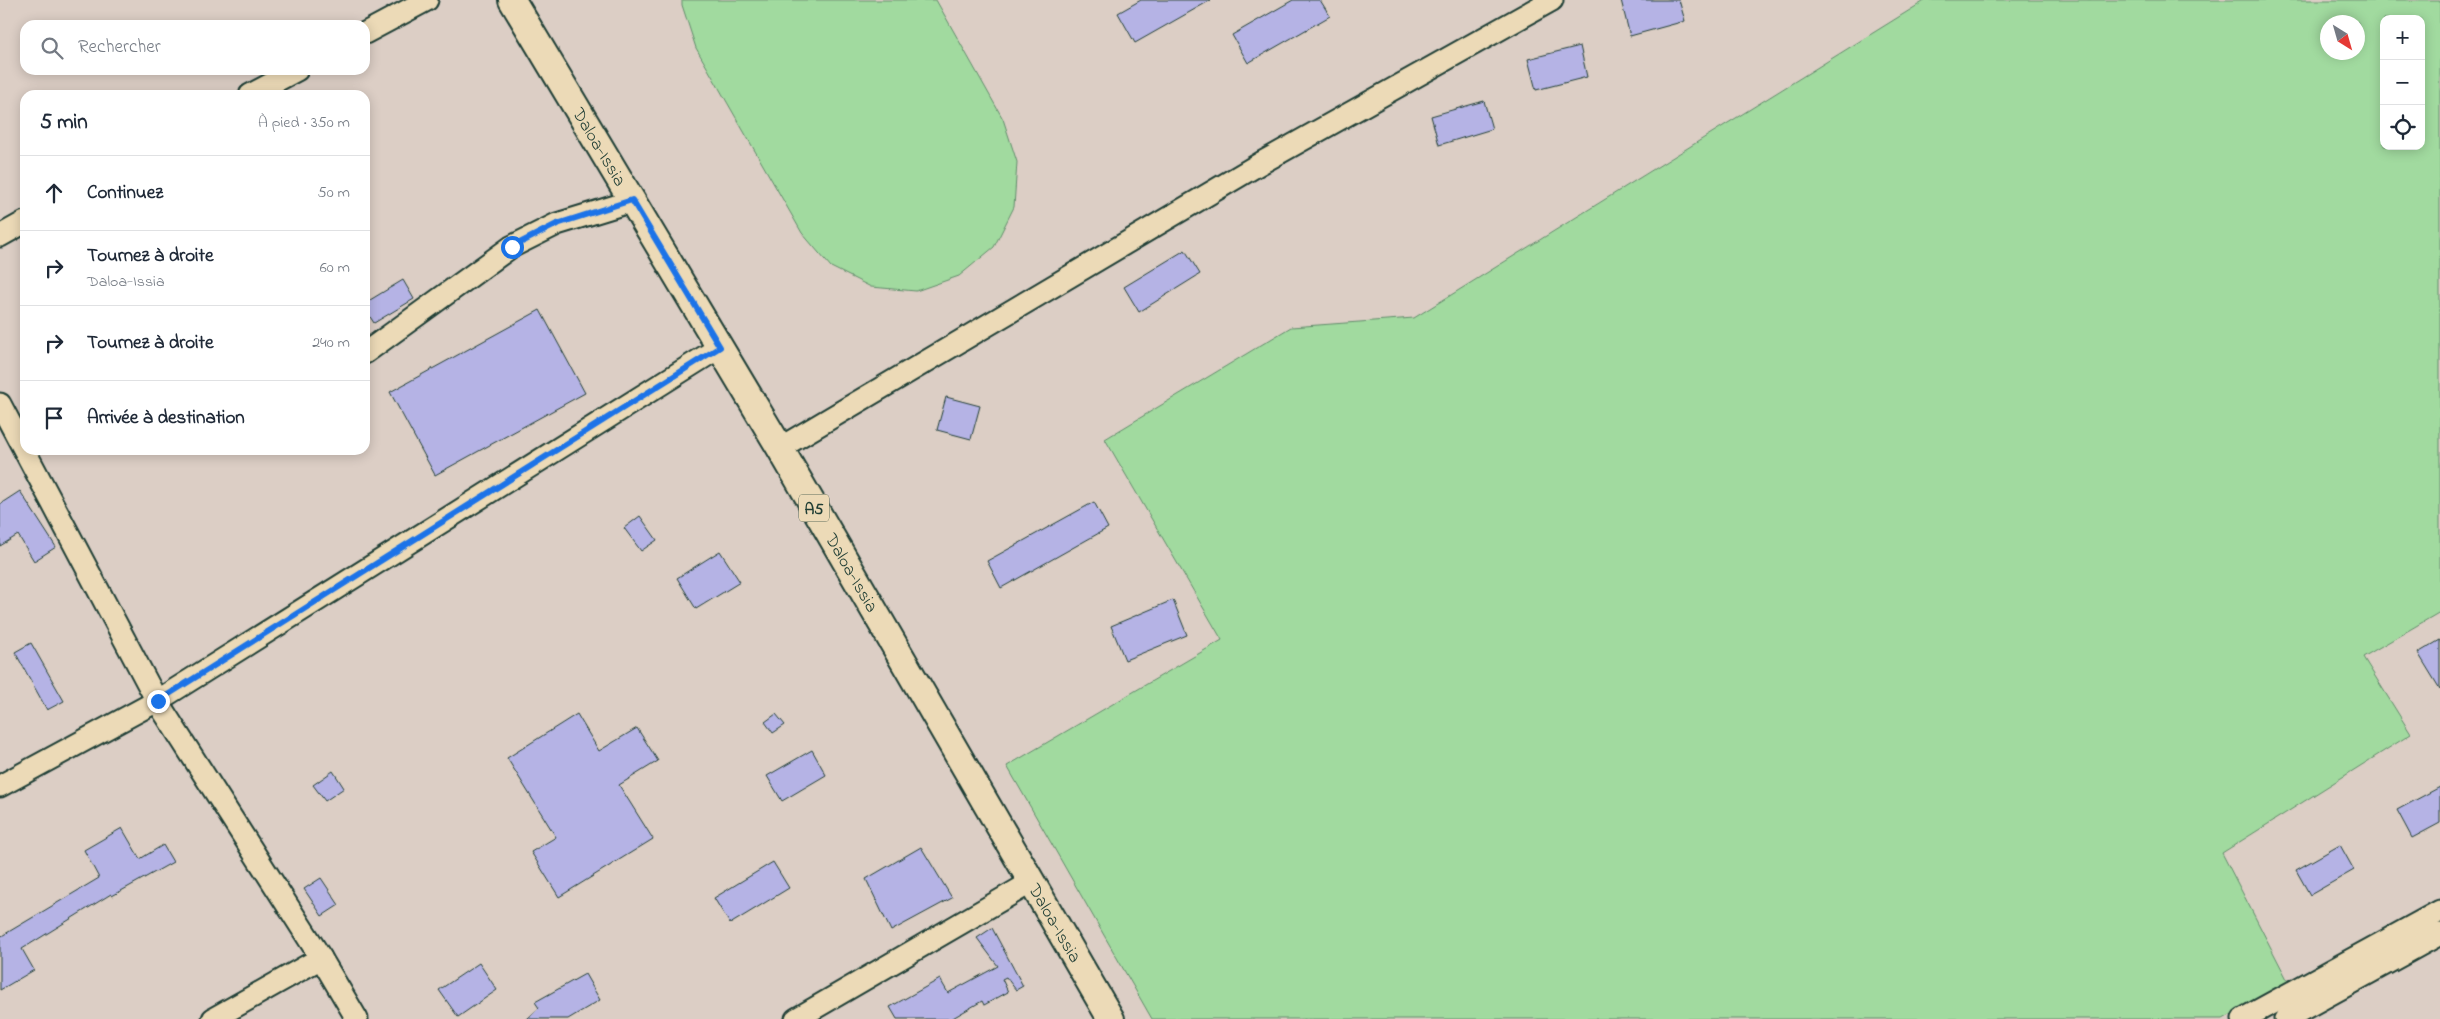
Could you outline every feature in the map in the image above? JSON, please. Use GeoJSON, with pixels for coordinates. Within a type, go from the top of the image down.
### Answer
{"type":"FeatureCollection","features":[{"type":"Feature","properties":{"kind":"main road","name":"Daloa-Issia"},"geometry":{"type":"LineString","coordinates":[[512,0],[780,448],[1111,1019]]}},
{"type":"Feature","properties":{"kind":"street"},"geometry":{"type":"LineString","coordinates":[[370,31],[428,0]]}},
{"type":"Feature","properties":{"kind":"street"},"geometry":{"type":"LineString","coordinates":[[780,448],[1252,168],[1552,0]]}},
{"type":"Feature","properties":{"kind":"street"},"geometry":{"type":"LineString","coordinates":[[259,90],[288,75]]}},
{"type":"Feature","properties":{"kind":"street"},"geometry":{"type":"LineString","coordinates":[[370,349],[512,247],[557,224],[632,200]]}},
{"type":"Feature","properties":{"kind":"street"},"geometry":{"type":"LineString","coordinates":[[0,236],[20,225]]}},
{"type":"Feature","properties":{"kind":"street"},"geometry":{"type":"LineString","coordinates":[[0,786],[158,701],[720,347]]}},
{"type":"Feature","properties":{"kind":"street"},"geometry":{"type":"LineString","coordinates":[[0,404],[20,442]]}},
{"type":"Feature","properties":{"kind":"street"},"geometry":{"type":"LineString","coordinates":[[27,455],[158,701],[322,958],[357,1019]]}},
{"type":"Feature","properties":{"kind":"street"},"geometry":{"type":"LineString","coordinates":[[796,1019],[1030,882]]}},
{"type":"Feature","properties":{"kind":"street"},"geometry":{"type":"LineString","coordinates":[[2243,1019],[2440,911]]}},
{"type":"Feature","properties":{"kind":"street"},"geometry":{"type":"LineString","coordinates":[[2285,1019],[2440,934]]}},
{"type":"Feature","properties":{"kind":"street"},"geometry":{"type":"LineString","coordinates":[[214,1019],[322,958]]}},
{"type":"Feature","properties":{"kind":"green space"},"geometry":{"type":"Polygon","coordinates":[[[682,0],[936,0],[1003,119],[1017,162],[1014,207],[994,247],[959,276],[916,291],[871,287],[831,267],[802,233],[696,48],[682,0]]]}},
{"type":"Feature","properties":{"kind":"green space"},"geometry":{"type":"Polygon","coordinates":[[[1926,0],[2440,0],[2440,612],[2363,657],[2411,734],[2222,853],[2289,983],[2223,1019],[1152,1019],[1007,766],[1222,640],[1105,439],[1291,327],[1414,318],[1926,0]]]}},
{"type":"Feature","properties":{"kind":"building"},"geometry":{"type":"Polygon","coordinates":[[[1141,0],[1211,0],[1135,43],[1118,13],[1141,0]]]}},
{"type":"Feature","properties":{"kind":"building"},"geometry":{"type":"Polygon","coordinates":[[[1293,0],[1320,0],[1330,16],[1248,63],[1232,35],[1293,0]]]}},
{"type":"Feature","properties":{"kind":"building"},"geometry":{"type":"Polygon","coordinates":[[[1621,0],[1679,0],[1685,21],[1630,36],[1621,0]]]}},
{"type":"Feature","properties":{"kind":"building"},"geometry":{"type":"Polygon","coordinates":[[[1580,46],[1587,77],[1536,90],[1528,59],[1580,46]]]}},
{"type":"Feature","properties":{"kind":"building"},"geometry":{"type":"Polygon","coordinates":[[[1484,101],[1492,129],[1439,145],[1431,116],[1484,101]]]}},
{"type":"Feature","properties":{"kind":"building"},"geometry":{"type":"Polygon","coordinates":[[[1185,250],[1200,274],[1139,312],[1124,287],[1185,250]]]}},
{"type":"Feature","properties":{"kind":"building"},"geometry":{"type":"Polygon","coordinates":[[[403,280],[414,299],[374,323],[370,317],[370,300],[403,280]]]}},
{"type":"Feature","properties":{"kind":"building"},"geometry":{"type":"Polygon","coordinates":[[[540,310],[585,393],[435,475],[390,392],[540,310]]]}},
{"type":"Feature","properties":{"kind":"building"},"geometry":{"type":"Polygon","coordinates":[[[946,397],[980,406],[971,439],[937,430],[946,397]]]}},
{"type":"Feature","properties":{"kind":"building"},"geometry":{"type":"Polygon","coordinates":[[[20,491],[56,547],[34,561],[18,535],[0,546],[0,504],[20,491]]]}},
{"type":"Feature","properties":{"kind":"building"},"geometry":{"type":"Polygon","coordinates":[[[1094,502],[1108,528],[1001,588],[987,561],[1094,502]]]}},
{"type":"Feature","properties":{"kind":"building"},"geometry":{"type":"Polygon","coordinates":[[[640,516],[657,540],[641,551],[624,528],[640,516]]]}},
{"type":"Feature","properties":{"kind":"building"},"geometry":{"type":"Polygon","coordinates":[[[720,551],[740,582],[696,609],[677,578],[720,551]]]}},
{"type":"Feature","properties":{"kind":"building"},"geometry":{"type":"Polygon","coordinates":[[[1173,600],[1187,635],[1125,660],[1111,626],[1173,600]]]}},
{"type":"Feature","properties":{"kind":"building"},"geometry":{"type":"Polygon","coordinates":[[[2440,640],[2440,689],[2418,653],[2440,640]]]}},
{"type":"Feature","properties":{"kind":"building"},"geometry":{"type":"Polygon","coordinates":[[[31,643],[64,701],[47,710],[15,652],[31,643]]]}},
{"type":"Feature","properties":{"kind":"building"},"geometry":{"type":"Polygon","coordinates":[[[577,714],[599,751],[637,728],[658,761],[619,785],[653,839],[559,897],[531,852],[556,837],[507,758],[577,714]]]}},
{"type":"Feature","properties":{"kind":"building"},"geometry":{"type":"Polygon","coordinates":[[[776,714],[785,725],[773,733],[765,722],[776,714]]]}},
{"type":"Feature","properties":{"kind":"building"},"geometry":{"type":"Polygon","coordinates":[[[812,750],[826,775],[782,801],[767,776],[812,750]]]}},
{"type":"Feature","properties":{"kind":"building"},"geometry":{"type":"Polygon","coordinates":[[[333,771],[344,788],[325,801],[313,785],[333,771]]]}},
{"type":"Feature","properties":{"kind":"building"},"geometry":{"type":"Polygon","coordinates":[[[2440,787],[2440,823],[2412,838],[2397,810],[2440,787]]]}},
{"type":"Feature","properties":{"kind":"building"},"geometry":{"type":"Polygon","coordinates":[[[122,828],[140,859],[163,845],[173,862],[112,896],[111,894],[22,949],[34,970],[0,990],[0,937],[99,878],[84,850],[122,828]]]}},
{"type":"Feature","properties":{"kind":"building"},"geometry":{"type":"Polygon","coordinates":[[[2340,845],[2354,870],[2310,895],[2296,870],[2340,845]]]}},
{"type":"Feature","properties":{"kind":"building"},"geometry":{"type":"Polygon","coordinates":[[[921,847],[952,898],[891,931],[866,879],[921,847]]]}},
{"type":"Feature","properties":{"kind":"building"},"geometry":{"type":"Polygon","coordinates":[[[773,862],[789,888],[730,924],[714,898],[773,862]]]}},
{"type":"Feature","properties":{"kind":"building"},"geometry":{"type":"Polygon","coordinates":[[[321,878],[339,905],[322,916],[304,889],[321,878]]]}},
{"type":"Feature","properties":{"kind":"building"},"geometry":{"type":"Polygon","coordinates":[[[992,928],[1023,986],[1016,990],[1006,977],[1002,979],[1008,992],[984,1005],[982,1001],[951,1019],[897,1019],[890,1007],[940,979],[948,993],[998,966],[977,938],[992,928]]]}},
{"type":"Feature","properties":{"kind":"building"},"geometry":{"type":"Polygon","coordinates":[[[479,963],[497,990],[458,1017],[439,990],[479,963]]]}},
{"type":"Feature","properties":{"kind":"building"},"geometry":{"type":"Polygon","coordinates":[[[585,974],[600,1000],[568,1019],[527,1019],[539,1008],[535,1002],[585,974]]]}},
{"type":"Feature","properties":{"kind":"route"},"geometry":{"type":"LineString","coordinates":[[158,701],[720,347],[632,200],[557,224],[512,247]]}}]}
